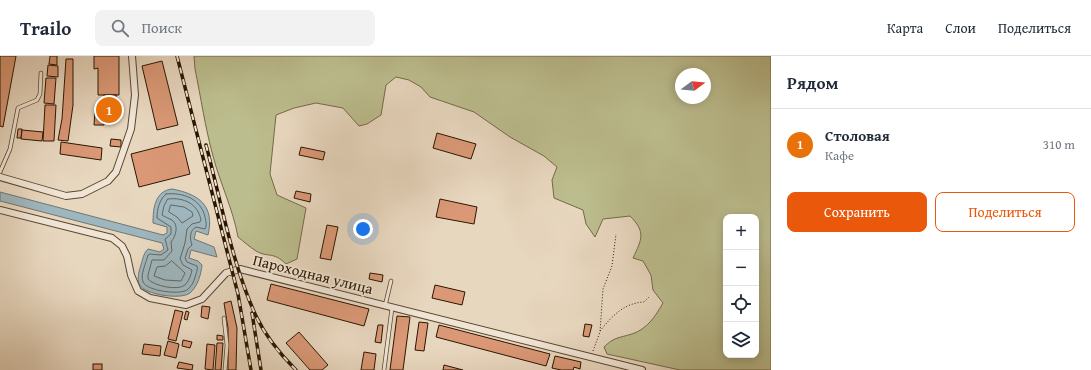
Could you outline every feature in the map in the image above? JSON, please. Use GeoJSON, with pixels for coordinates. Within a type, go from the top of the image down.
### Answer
{"type":"FeatureCollection","features":[{"type":"Feature","properties":{"kind":"street"},"geometry":{"type":"LineString","coordinates":[[0,178],[66,196],[82,194],[108,181],[116,172],[131,129],[135,95],[132,56]]}},
{"type":"Feature","properties":{"kind":"street","name":"Пароходная улица"},"geometry":{"type":"LineString","coordinates":[[0,210],[112,238],[122,246],[127,256],[131,275],[138,291],[150,298],[186,305],[202,299],[226,273],[240,270],[642,370]]}},
{"type":"Feature","properties":{"kind":"lane"},"geometry":{"type":"LineString","coordinates":[[0,172],[10,149],[18,108],[37,100],[41,73]]}},
{"type":"Feature","properties":{"kind":"lane"},"geometry":{"type":"LineString","coordinates":[[385,306],[391,281]]}},
{"type":"Feature","properties":{"kind":"lane"},"geometry":{"type":"LineString","coordinates":[[384,370],[392,308]]}},
{"type":"Feature","properties":{"kind":"lane"},"geometry":{"type":"LineString","coordinates":[[224,318],[227,345],[225,370]]}},
{"type":"Feature","properties":{"kind":"path"},"geometry":{"type":"LineString","coordinates":[[600,332],[603,288],[612,266],[616,234]]}},
{"type":"Feature","properties":{"kind":"path"},"geometry":{"type":"LineString","coordinates":[[591,357],[600,332],[608,320],[621,309],[633,303],[644,302],[649,297]]}},
{"type":"Feature","properties":{"kind":"green space"},"geometry":{"type":"Polygon","coordinates":[[[194,56],[771,56],[771,370],[680,370],[607,354],[604,347],[620,337],[632,334],[642,329],[654,318],[663,303],[653,290],[651,275],[643,261],[633,258],[639,246],[641,236],[635,222],[630,216],[603,219],[595,237],[586,224],[583,210],[554,198],[552,180],[557,167],[544,156],[510,137],[474,112],[430,97],[421,87],[409,80],[396,77],[386,85],[381,115],[367,124],[359,126],[343,108],[316,103],[294,108],[276,115],[270,174],[277,195],[306,208],[297,259],[286,264],[278,257],[256,251],[238,237],[233,216],[216,166],[205,123],[194,56]]]}},
{"type":"Feature","properties":{"kind":"water"},"geometry":{"type":"Polygon","coordinates":[[[172,189],[182,191],[197,198],[207,209],[210,225],[208,235],[196,231],[194,239],[214,247],[217,257],[191,250],[189,258],[198,261],[202,265],[200,276],[195,287],[190,293],[179,296],[155,294],[142,288],[139,284],[139,272],[145,253],[148,249],[160,252],[164,249],[162,243],[0,201],[0,192],[163,235],[167,233],[167,227],[153,223],[155,206],[156,201],[162,193],[166,190],[172,189]]]}},
{"type":"Feature","properties":{"kind":"building"},"geometry":{"type":"Polygon","coordinates":[[[0,56],[16,56],[3,127],[0,126],[0,56]]]}},
{"type":"Feature","properties":{"kind":"building"},"geometry":{"type":"Polygon","coordinates":[[[50,56],[57,56],[57,65],[49,64],[50,56]]]}},
{"type":"Feature","properties":{"kind":"building"},"geometry":{"type":"Polygon","coordinates":[[[94,56],[119,56],[119,95],[98,95],[98,68],[94,69],[94,56]]]}},
{"type":"Feature","properties":{"kind":"building"},"geometry":{"type":"Polygon","coordinates":[[[66,59],[73,59],[73,105],[68,141],[58,140],[62,119],[66,59]]]}},
{"type":"Feature","properties":{"kind":"building"},"geometry":{"type":"Polygon","coordinates":[[[162,61],[178,125],[157,130],[142,66],[162,61]]]}},
{"type":"Feature","properties":{"kind":"building"},"geometry":{"type":"Polygon","coordinates":[[[48,65],[58,66],[58,77],[47,76],[48,65]]]}},
{"type":"Feature","properties":{"kind":"building"},"geometry":{"type":"Polygon","coordinates":[[[46,78],[56,78],[54,104],[44,103],[46,78]]]}},
{"type":"Feature","properties":{"kind":"building"},"geometry":{"type":"Polygon","coordinates":[[[104,95],[116,95],[116,112],[104,112],[104,95]]]}},
{"type":"Feature","properties":{"kind":"building"},"geometry":{"type":"Polygon","coordinates":[[[45,105],[56,105],[54,141],[43,141],[45,105]]]}},
{"type":"Feature","properties":{"kind":"building"},"geometry":{"type":"Polygon","coordinates":[[[95,111],[104,112],[104,125],[94,125],[95,111]]]}},
{"type":"Feature","properties":{"kind":"building"},"geometry":{"type":"Polygon","coordinates":[[[18,129],[22,129],[21,138],[17,138],[18,129]]]}},
{"type":"Feature","properties":{"kind":"building"},"geometry":{"type":"Polygon","coordinates":[[[22,130],[43,132],[42,141],[21,139],[22,130]]]}},
{"type":"Feature","properties":{"kind":"building"},"geometry":{"type":"Polygon","coordinates":[[[437,133],[476,144],[471,159],[433,148],[437,133]]]}},
{"type":"Feature","properties":{"kind":"building"},"geometry":{"type":"Polygon","coordinates":[[[111,139],[121,140],[121,147],[110,146],[111,139]]]}},
{"type":"Feature","properties":{"kind":"building"},"geometry":{"type":"Polygon","coordinates":[[[182,141],[190,174],[139,187],[131,154],[182,141]]]}},
{"type":"Feature","properties":{"kind":"building"},"geometry":{"type":"Polygon","coordinates":[[[61,142],[102,148],[101,160],[60,154],[61,142]]]}},
{"type":"Feature","properties":{"kind":"building"},"geometry":{"type":"Polygon","coordinates":[[[301,147],[325,152],[323,160],[299,155],[301,147]]]}},
{"type":"Feature","properties":{"kind":"building"},"geometry":{"type":"Polygon","coordinates":[[[296,191],[311,194],[310,202],[294,198],[296,191]]]}},
{"type":"Feature","properties":{"kind":"building"},"geometry":{"type":"Polygon","coordinates":[[[440,199],[477,207],[474,224],[436,217],[440,199]]]}},
{"type":"Feature","properties":{"kind":"building"},"geometry":{"type":"Polygon","coordinates":[[[327,225],[338,227],[331,260],[320,258],[327,225]]]}},
{"type":"Feature","properties":{"kind":"building"},"geometry":{"type":"Polygon","coordinates":[[[370,273],[383,275],[382,282],[369,279],[370,273]]]}},
{"type":"Feature","properties":{"kind":"building"},"geometry":{"type":"Polygon","coordinates":[[[271,284],[369,309],[364,326],[267,300],[271,284]]]}},
{"type":"Feature","properties":{"kind":"building"},"geometry":{"type":"Polygon","coordinates":[[[435,285],[465,292],[462,305],[432,298],[435,285]]]}},
{"type":"Feature","properties":{"kind":"building"},"geometry":{"type":"Polygon","coordinates":[[[231,301],[237,328],[236,370],[228,370],[228,328],[224,303],[231,301]]]}},
{"type":"Feature","properties":{"kind":"building"},"geometry":{"type":"Polygon","coordinates":[[[202,306],[210,307],[208,319],[201,317],[202,306]]]}},
{"type":"Feature","properties":{"kind":"building"},"geometry":{"type":"Polygon","coordinates":[[[175,310],[183,312],[176,341],[168,339],[175,310]]]}},
{"type":"Feature","properties":{"kind":"building"},"geometry":{"type":"Polygon","coordinates":[[[186,311],[189,312],[187,320],[184,319],[186,311]]]}},
{"type":"Feature","properties":{"kind":"building"},"geometry":{"type":"Polygon","coordinates":[[[397,316],[410,317],[403,370],[390,370],[397,316]]]}},
{"type":"Feature","properties":{"kind":"building"},"geometry":{"type":"Polygon","coordinates":[[[419,322],[428,323],[424,351],[415,350],[419,322]]]}},
{"type":"Feature","properties":{"kind":"building"},"geometry":{"type":"Polygon","coordinates":[[[585,324],[592,325],[589,337],[583,336],[585,324]]]}},
{"type":"Feature","properties":{"kind":"building"},"geometry":{"type":"Polygon","coordinates":[[[378,325],[383,325],[381,343],[375,342],[378,325]]]}},
{"type":"Feature","properties":{"kind":"building"},"geometry":{"type":"Polygon","coordinates":[[[439,325],[550,354],[546,366],[436,337],[439,325]]]}},
{"type":"Feature","properties":{"kind":"building"},"geometry":{"type":"Polygon","coordinates":[[[299,332],[328,365],[322,370],[310,370],[286,343],[299,332]]]}},
{"type":"Feature","properties":{"kind":"building"},"geometry":{"type":"Polygon","coordinates":[[[217,335],[223,336],[223,340],[217,340],[217,335]]]}},
{"type":"Feature","properties":{"kind":"building"},"geometry":{"type":"Polygon","coordinates":[[[183,340],[192,342],[190,348],[182,346],[183,340]]]}},
{"type":"Feature","properties":{"kind":"building"},"geometry":{"type":"Polygon","coordinates":[[[168,341],[179,344],[176,358],[164,355],[168,341]]]}},
{"type":"Feature","properties":{"kind":"building"},"geometry":{"type":"Polygon","coordinates":[[[217,343],[223,343],[221,370],[215,370],[217,343]]]}},
{"type":"Feature","properties":{"kind":"building"},"geometry":{"type":"Polygon","coordinates":[[[144,344],[161,346],[160,356],[142,354],[144,344]]]}},
{"type":"Feature","properties":{"kind":"building"},"geometry":{"type":"Polygon","coordinates":[[[207,344],[215,345],[213,370],[205,369],[207,344]]]}},
{"type":"Feature","properties":{"kind":"building"},"geometry":{"type":"Polygon","coordinates":[[[364,352],[376,354],[374,370],[361,370],[364,352]]]}},
{"type":"Feature","properties":{"kind":"building"},"geometry":{"type":"Polygon","coordinates":[[[555,356],[581,362],[580,369],[574,367],[573,370],[552,368],[555,356]]]}},
{"type":"Feature","properties":{"kind":"building"},"geometry":{"type":"Polygon","coordinates":[[[179,362],[193,365],[192,370],[177,368],[179,362]]]}},
{"type":"Feature","properties":{"kind":"building"},"geometry":{"type":"Polygon","coordinates":[[[93,364],[102,364],[102,370],[93,370],[93,364]]]}},
{"type":"Feature","properties":{"kind":"building"},"geometry":{"type":"Polygon","coordinates":[[[444,365],[463,370],[443,370],[444,365]]]}},
{"type":"Feature","properties":{"kind":"railway"},"geometry":{"type":"LineString","coordinates":[[177,56],[238,294],[251,370]]}},
{"type":"Feature","properties":{"kind":"railway"},"geometry":{"type":"LineString","coordinates":[[206,145],[234,254],[248,296],[256,316],[269,338],[296,370]]}},
{"type":"Feature","properties":{"kind":"railway"},"geometry":{"type":"LineString","coordinates":[[252,313],[261,370]]}},
{"type":"Feature","properties":{"kind":"place","name":"Столовая"},"geometry":{"type":"Point","coordinates":[109,110]}}]}
